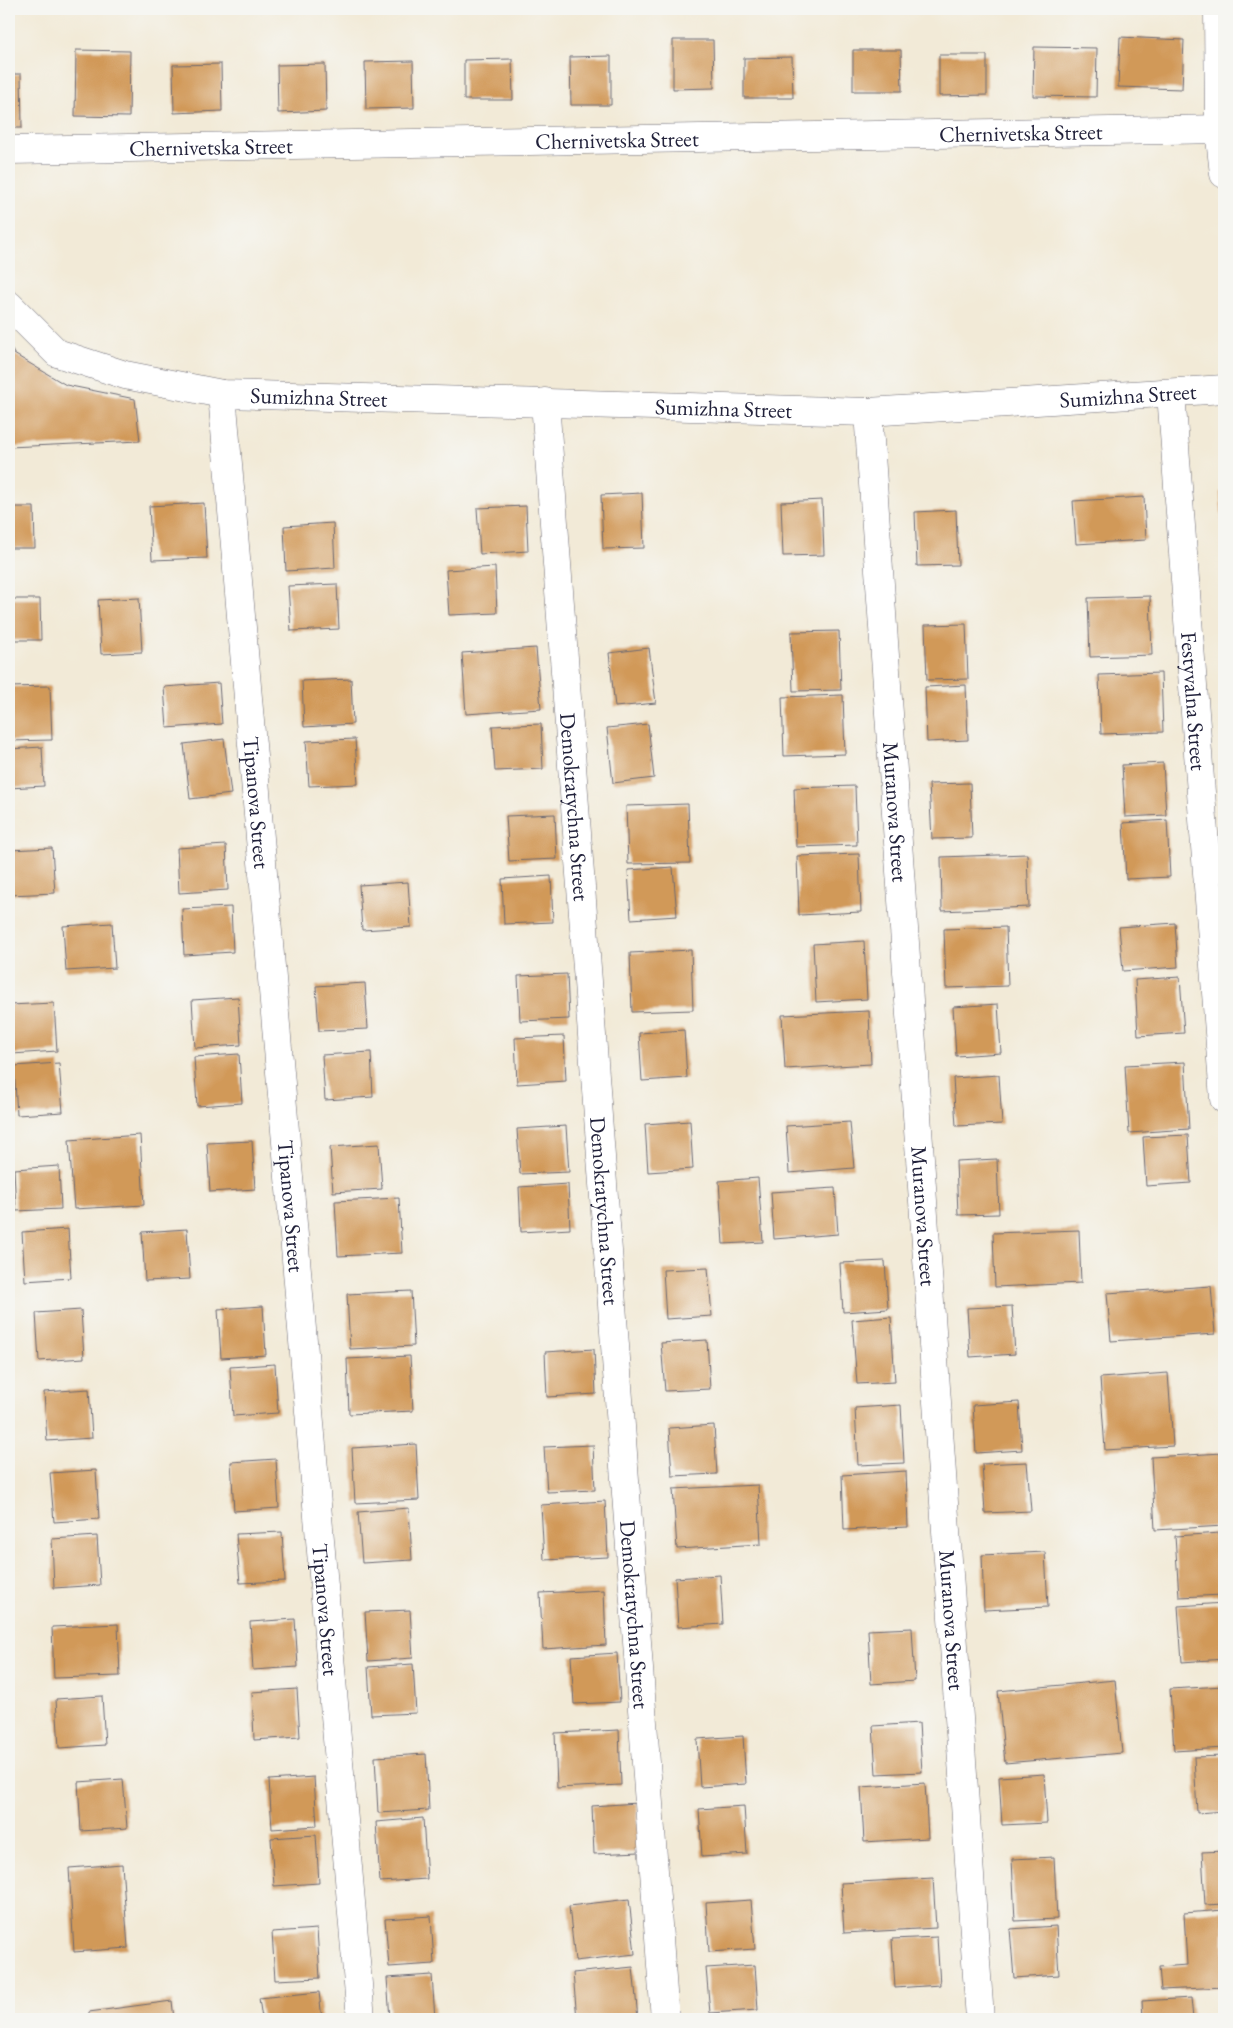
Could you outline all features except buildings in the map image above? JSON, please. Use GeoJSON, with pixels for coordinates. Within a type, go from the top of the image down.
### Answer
{"type":"FeatureCollection","features":[{"type":"Feature","properties":{"kind":"street"},"geometry":{"type":"LineString","coordinates":[[1218,9],[1224,174]]}},
{"type":"Feature","properties":{"kind":"street","name":"Chernivetska Street"},"geometry":{"type":"LineString","coordinates":[[9,150],[1222,129]]}},
{"type":"Feature","properties":{"kind":"street","name":"Sumizhna Street"},"geometry":{"type":"LineString","coordinates":[[9,304],[57,353],[125,375],[222,394],[868,412],[1224,389]]}},
{"type":"Feature","properties":{"kind":"street","name":"Festyvalna Street"},"geometry":{"type":"LineString","coordinates":[[1171,393],[1224,1099]]}},
{"type":"Feature","properties":{"kind":"street","name":"Tipanova Street"},"geometry":{"type":"LineString","coordinates":[[222,394],[361,2019]]}},
{"type":"Feature","properties":{"kind":"street","name":"Demokratychna Street"},"geometry":{"type":"LineString","coordinates":[[545,402],[665,2019]]}},
{"type":"Feature","properties":{"kind":"street","name":"Muranova Street"},"geometry":{"type":"LineString","coordinates":[[868,412],[980,2019]]}}]}
